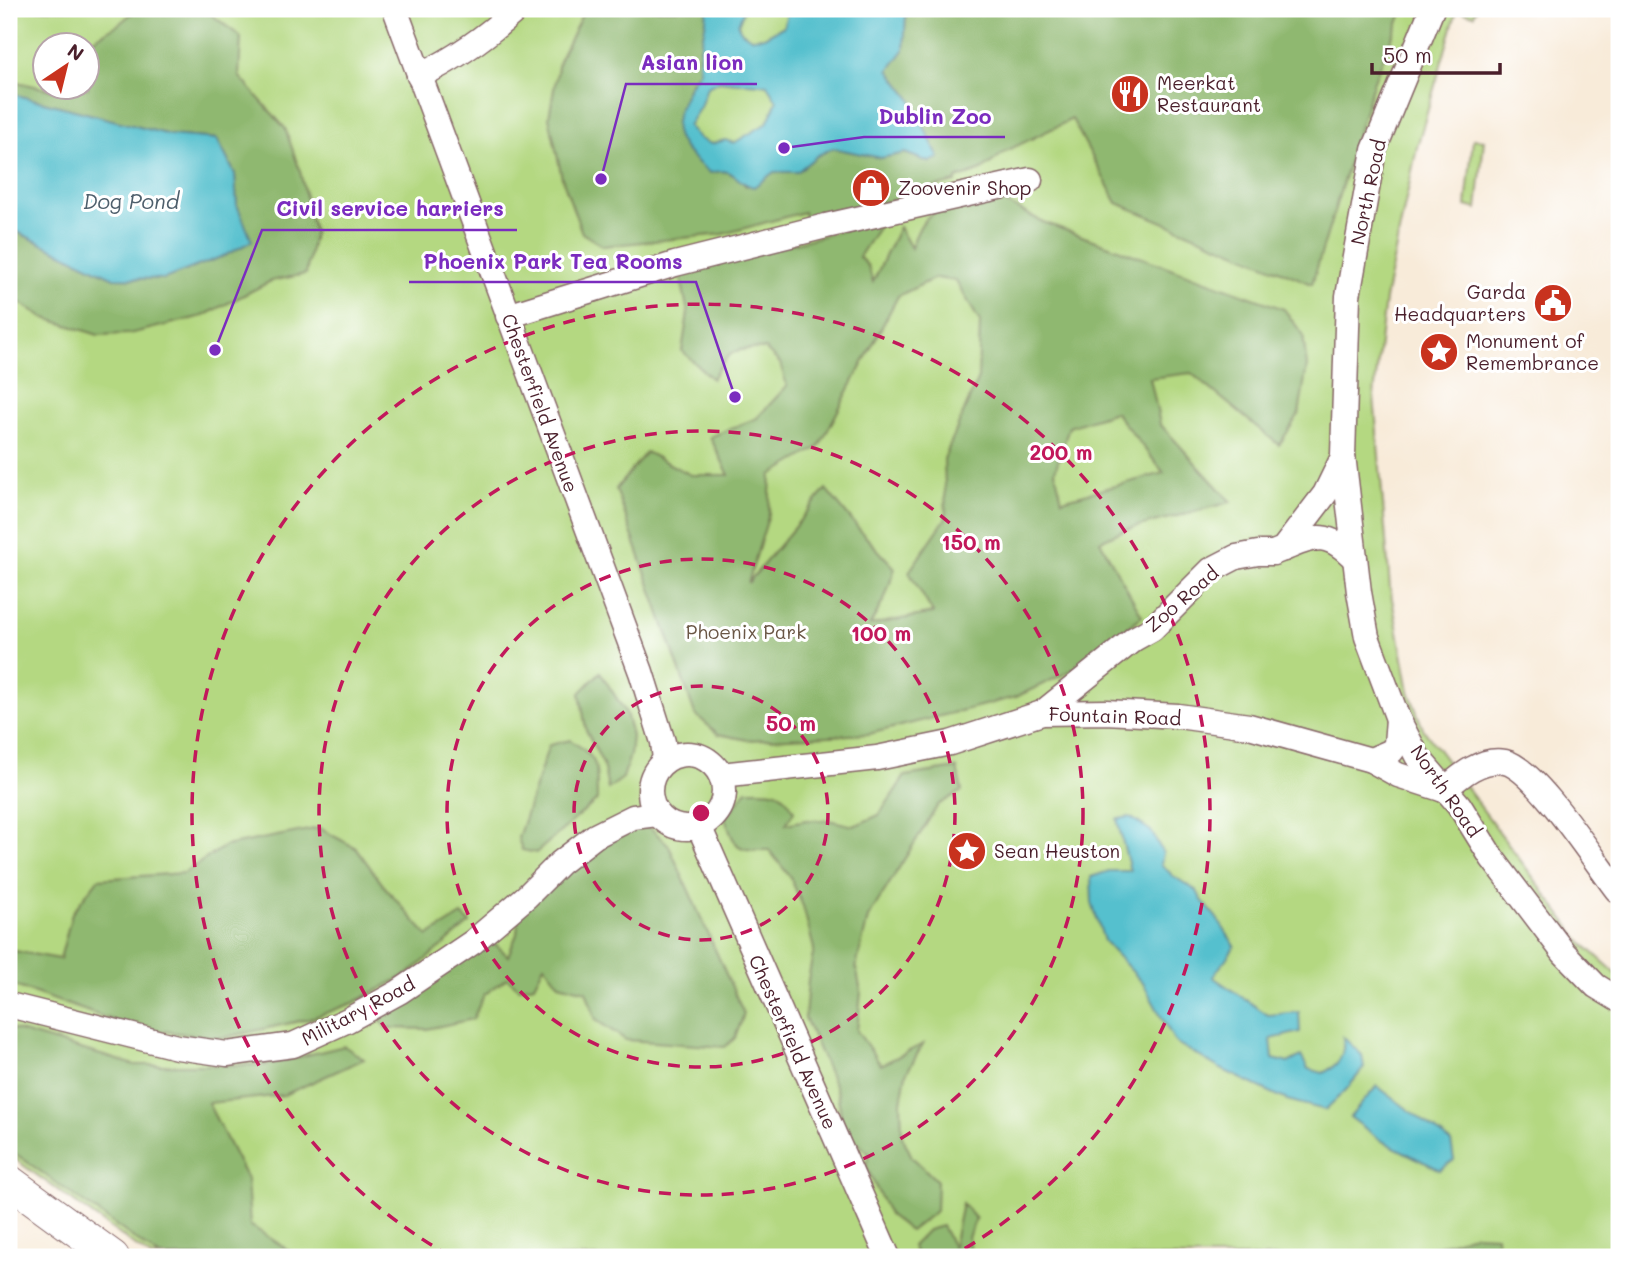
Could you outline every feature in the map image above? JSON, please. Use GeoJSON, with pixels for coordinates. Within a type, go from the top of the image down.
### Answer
{"type":"FeatureCollection","features":[{"type":"Feature","properties":{"kind":"main road"},"geometry":{"type":"LineString","coordinates":[[9,1181],[113,1257]]}},
{"type":"Feature","properties":{"kind":"street","name":"Chesterfield Avenue"},"geometry":{"type":"LineString","coordinates":[[395,9],[641,672],[663,742],[665,760]]}},
{"type":"Feature","properties":{"kind":"street"},"geometry":{"type":"LineString","coordinates":[[419,76],[444,64],[484,38],[517,9]]}},
{"type":"Feature","properties":{"kind":"street","name":"North Road"},"geometry":{"type":"LineString","coordinates":[[1432,9],[1374,150],[1348,296],[1343,455],[1367,637],[1398,719],[1417,756],[1459,805],[1492,858],[1564,953],[1596,986],[1619,999]]}},
{"type":"Feature","properties":{"kind":"street"},"geometry":{"type":"LineString","coordinates":[[508,316],[675,264],[826,226],[1030,180]]}},
{"type":"Feature","properties":{"kind":"street"},"geometry":{"type":"LineString","coordinates":[[1283,549],[1325,494],[1343,455]]}},
{"type":"Feature","properties":{"kind":"street","name":"Zoo Road"},"geometry":{"type":"LineString","coordinates":[[1042,713],[1134,639],[1152,629],[1211,570],[1236,557],[1258,552],[1273,553],[1311,537],[1325,537],[1345,549],[1355,559]]}},
{"type":"Feature","properties":{"kind":"street"},"geometry":{"type":"LineString","coordinates":[[1087,676],[1084,689],[1086,699],[1091,706],[1106,712]]}},
{"type":"Feature","properties":{"kind":"street","name":"Fountain Road"},"geometry":{"type":"LineString","coordinates":[[721,775],[877,758],[950,743],[1042,713],[1106,712],[1178,716],[1249,726],[1371,760],[1398,775],[1444,790]]}},
{"type":"Feature","properties":{"kind":"street"},"geometry":{"type":"LineString","coordinates":[[1371,760],[1392,751],[1396,744],[1398,719]]}},
{"type":"Feature","properties":{"kind":"street"},"geometry":{"type":"LineString","coordinates":[[687,753],[698,754],[708,759],[721,775],[723,800],[710,821],[699,826],[676,827],[657,814],[649,791],[651,779],[665,760],[687,753]]}},
{"type":"Feature","properties":{"kind":"street"},"geometry":{"type":"LineString","coordinates":[[1444,790],[1465,773],[1490,762],[1505,762],[1522,768],[1551,802],[1616,890]]}},
{"type":"Feature","properties":{"kind":"street","name":"Military Road"},"geometry":{"type":"LineString","coordinates":[[9,1005],[177,1047],[227,1054],[293,1045],[348,1020],[399,992],[472,942],[527,896],[560,863],[595,836],[633,817],[657,814]]}},
{"type":"Feature","properties":{"kind":"street","name":"Chesterfield Avenue"},"geometry":{"type":"LineString","coordinates":[[699,826],[888,1257]]}},
{"type":"Feature","properties":{"kind":"green space","name":"Phoenix Park"},"geometry":{"type":"Polygon","coordinates":[[[9,9],[1476,9],[1474,15],[1457,10],[1417,147],[1385,299],[1374,396],[1390,588],[1409,691],[1423,729],[1581,942],[1619,976],[1619,1225],[1616,1257],[151,1257],[9,1155],[9,9]]]}},
{"type":"Feature","properties":{"kind":"green space"},"geometry":{"type":"Polygon","coordinates":[[[137,9],[204,9],[241,37],[239,76],[285,128],[300,171],[314,233],[306,274],[271,281],[203,316],[129,334],[98,335],[45,318],[9,296],[9,228],[114,278],[164,279],[226,255],[251,241],[237,205],[235,174],[217,139],[169,135],[43,102],[102,102],[102,34],[137,9]]]}},
{"type":"Feature","properties":{"kind":"green space"},"geometry":{"type":"Polygon","coordinates":[[[585,9],[707,9],[699,55],[700,71],[690,83],[677,117],[722,170],[737,176],[746,186],[774,172],[797,172],[818,155],[833,148],[881,158],[905,153],[929,162],[911,99],[889,70],[904,50],[906,12],[909,9],[1404,9],[1374,80],[1312,284],[1117,203],[1072,119],[1006,151],[982,170],[956,179],[956,182],[912,192],[913,196],[806,220],[804,212],[723,234],[603,246],[582,233],[562,178],[549,117],[559,61],[585,9]]]}},
{"type":"Feature","properties":{"kind":"green space"},"geometry":{"type":"Polygon","coordinates":[[[9,80],[32,85],[32,99],[9,93],[9,80]]]}},
{"type":"Feature","properties":{"kind":"green space"},"geometry":{"type":"Polygon","coordinates":[[[1473,139],[1484,140],[1477,209],[1466,206],[1473,139]]]}},
{"type":"Feature","properties":{"kind":"green space"},"geometry":{"type":"Polygon","coordinates":[[[965,200],[1006,203],[1043,222],[1284,309],[1303,335],[1307,366],[1299,414],[1279,445],[1191,373],[1150,378],[1160,424],[1231,502],[1124,530],[1100,541],[1142,616],[1081,666],[1016,697],[869,734],[748,740],[718,734],[695,714],[616,489],[646,452],[691,475],[729,475],[710,437],[757,418],[787,386],[780,363],[765,349],[746,349],[733,353],[723,362],[712,379],[682,351],[688,313],[680,273],[883,220],[859,257],[868,266],[873,282],[899,227],[911,248],[924,220],[936,211],[965,200]],[[935,278],[898,296],[819,447],[771,475],[769,514],[748,583],[826,489],[895,568],[885,598],[870,625],[933,613],[909,572],[946,518],[944,459],[978,378],[980,322],[956,281],[935,278]],[[1115,412],[1069,427],[1055,471],[1062,500],[1164,473],[1115,412]]]}},
{"type":"Feature","properties":{"kind":"green space"},"geometry":{"type":"Polygon","coordinates":[[[600,672],[626,713],[632,736],[623,778],[608,789],[603,764],[586,730],[580,693],[600,672]]]}},
{"type":"Feature","properties":{"kind":"green space"},"geometry":{"type":"Polygon","coordinates":[[[570,740],[587,752],[595,764],[597,800],[536,853],[522,850],[518,838],[549,745],[570,740]]]}},
{"type":"Feature","properties":{"kind":"green space"},"geometry":{"type":"Polygon","coordinates":[[[957,768],[962,791],[938,805],[868,918],[856,967],[861,992],[857,1031],[881,1065],[923,1044],[906,1074],[901,1102],[902,1136],[912,1157],[937,1181],[936,1211],[910,1231],[889,1215],[866,1166],[869,1153],[851,1138],[842,1121],[837,1091],[805,1018],[814,949],[803,906],[790,877],[769,850],[738,846],[725,818],[747,790],[763,790],[780,794],[790,803],[794,811],[786,824],[828,820],[854,826],[879,815],[905,776],[957,768]]]}},
{"type":"Feature","properties":{"kind":"green space"},"geometry":{"type":"Polygon","coordinates":[[[319,828],[356,848],[384,886],[428,936],[462,915],[470,923],[407,975],[353,1003],[309,1019],[222,1038],[135,1028],[9,984],[9,950],[60,959],[72,913],[98,879],[184,873],[225,846],[319,828]]]}},
{"type":"Feature","properties":{"kind":"green space"},"geometry":{"type":"Polygon","coordinates":[[[637,828],[650,828],[668,844],[744,1014],[735,1038],[725,1047],[626,1040],[596,1020],[586,991],[559,984],[544,965],[534,985],[519,988],[507,978],[484,995],[473,1019],[427,1029],[386,1028],[378,1016],[489,938],[508,956],[517,934],[519,910],[597,848],[637,828]]]}},
{"type":"Feature","properties":{"kind":"green space"},"geometry":{"type":"Polygon","coordinates":[[[9,1028],[135,1065],[266,1065],[344,1046],[364,1059],[284,1095],[208,1103],[247,1179],[250,1225],[299,1257],[160,1257],[9,1149],[9,1028]]]}},
{"type":"Feature","properties":{"kind":"green space"},"geometry":{"type":"Polygon","coordinates":[[[962,1203],[976,1219],[968,1237],[971,1257],[917,1257],[912,1246],[928,1230],[942,1226],[953,1247],[962,1203]]]}},
{"type":"Feature","properties":{"kind":"green space"},"geometry":{"type":"Polygon","coordinates":[[[1476,1234],[1496,1235],[1498,1257],[1419,1257],[1428,1249],[1476,1234]]]}},
{"type":"Feature","properties":{"kind":"water"},"geometry":{"type":"Polygon","coordinates":[[[707,9],[744,9],[738,25],[741,31],[751,38],[764,37],[784,26],[788,9],[909,9],[906,12],[904,50],[889,70],[911,99],[939,158],[929,162],[905,153],[881,158],[833,148],[818,155],[797,172],[774,172],[754,187],[731,173],[710,173],[685,149],[676,131],[677,116],[683,99],[700,71],[699,55],[707,9]],[[720,81],[707,87],[700,107],[688,126],[700,139],[711,144],[725,140],[734,143],[767,123],[777,101],[767,85],[720,81]]]}},
{"type":"Feature","properties":{"kind":"water","name":"Dog Pond"},"geometry":{"type":"Polygon","coordinates":[[[9,93],[32,99],[32,102],[44,102],[170,135],[217,139],[235,174],[237,205],[252,241],[226,255],[164,279],[114,278],[9,228],[9,93]]]}},
{"type":"Feature","properties":{"kind":"water"},"geometry":{"type":"Polygon","coordinates":[[[1130,817],[1151,831],[1163,853],[1161,864],[1173,876],[1197,891],[1235,946],[1213,977],[1268,1015],[1299,1012],[1300,1032],[1271,1039],[1273,1059],[1288,1063],[1301,1056],[1308,1069],[1323,1073],[1340,1059],[1343,1037],[1362,1055],[1364,1068],[1325,1110],[1287,1100],[1221,1069],[1175,1042],[1143,983],[1104,941],[1092,903],[1091,877],[1109,871],[1130,871],[1117,819],[1130,817]]]}},
{"type":"Feature","properties":{"kind":"water"},"geometry":{"type":"Polygon","coordinates":[[[1377,1086],[1451,1142],[1454,1160],[1440,1170],[1382,1141],[1350,1117],[1377,1086]]]}},
{"type":"Feature","properties":{"kind":"place","name":"Meerkat Restaurant"},"geometry":{"type":"Point","coordinates":[1130,94]}},
{"type":"Feature","properties":{"kind":"place","name":"Dublin Zoo"},"geometry":{"type":"Point","coordinates":[784,148]}},
{"type":"Feature","properties":{"kind":"place","name":"Asian lion"},"geometry":{"type":"Point","coordinates":[601,179]}},
{"type":"Feature","properties":{"kind":"place","name":"Zoovenir Shop"},"geometry":{"type":"Point","coordinates":[871,188]}},
{"type":"Feature","properties":{"kind":"place","name":"Garda Headquarters"},"geometry":{"type":"Point","coordinates":[1553,303]}},
{"type":"Feature","properties":{"kind":"place","name":"Civil service harriers"},"geometry":{"type":"Point","coordinates":[215,350]}},
{"type":"Feature","properties":{"kind":"place","name":"Monument of Remembrance"},"geometry":{"type":"Point","coordinates":[1439,352]}},
{"type":"Feature","properties":{"kind":"place","name":"Phoenix Park Tea Rooms"},"geometry":{"type":"Point","coordinates":[735,397]}},
{"type":"Feature","properties":{"kind":"place","name":"Sean Heuston"},"geometry":{"type":"Point","coordinates":[967,851]}}]}
